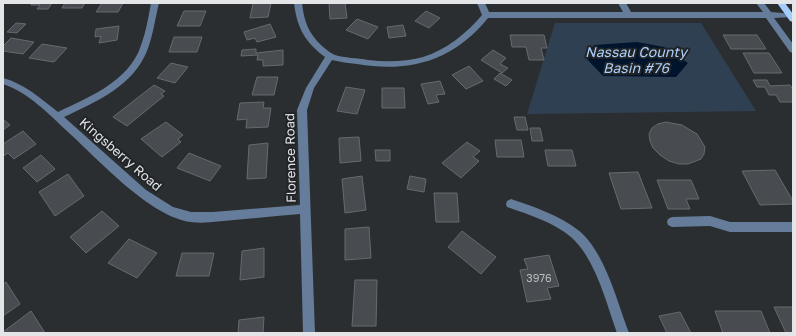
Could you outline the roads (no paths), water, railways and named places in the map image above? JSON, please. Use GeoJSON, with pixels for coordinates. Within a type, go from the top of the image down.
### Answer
{"type":"FeatureCollection","features":[{"type":"Feature","properties":{"kind":"main road"},"geometry":{"type":"LineString","coordinates":[[781,3],[792,17]]}},
{"type":"Feature","properties":{"kind":"street"},"geometry":{"type":"LineString","coordinates":[[57,116],[97,97],[126,76],[139,59],[144,46],[155,3]]}},
{"type":"Feature","properties":{"kind":"street"},"geometry":{"type":"LineString","coordinates":[[298,3],[300,19],[304,32],[330,57],[373,64],[414,62],[436,55],[459,42],[486,15],[768,15],[792,17]]}},
{"type":"Feature","properties":{"kind":"street"},"geometry":{"type":"LineString","coordinates":[[481,3],[486,15]]}},
{"type":"Feature","properties":{"kind":"street"},"geometry":{"type":"LineString","coordinates":[[622,3],[628,15]]}},
{"type":"Feature","properties":{"kind":"street"},"geometry":{"type":"LineString","coordinates":[[760,3],[793,50]]}},
{"type":"Feature","properties":{"kind":"street","name":"Florence Road"},"geometry":{"type":"LineString","coordinates":[[308,333],[302,110],[306,94],[313,80],[330,57]]}},
{"type":"Feature","properties":{"kind":"street","name":"Kingsberry Road"},"geometry":{"type":"LineString","coordinates":[[3,81],[13,84],[28,93],[57,116],[142,193],[170,212],[191,217],[213,218],[304,209]]}},
{"type":"Feature","properties":{"kind":"street"},"geometry":{"type":"LineString","coordinates":[[511,204],[561,225],[576,234],[585,244],[595,262],[622,333]]}},
{"type":"Feature","properties":{"kind":"street"},"geometry":{"type":"LineString","coordinates":[[672,222],[710,221],[730,227],[793,227]]}},
{"type":"Feature","properties":{"kind":"water","name":"Nassau County Basin #76"},"geometry":{"type":"Polygon","coordinates":[[[637,42],[664,47],[688,63],[676,77],[603,76],[585,57],[594,45],[637,42]]]}}]}
